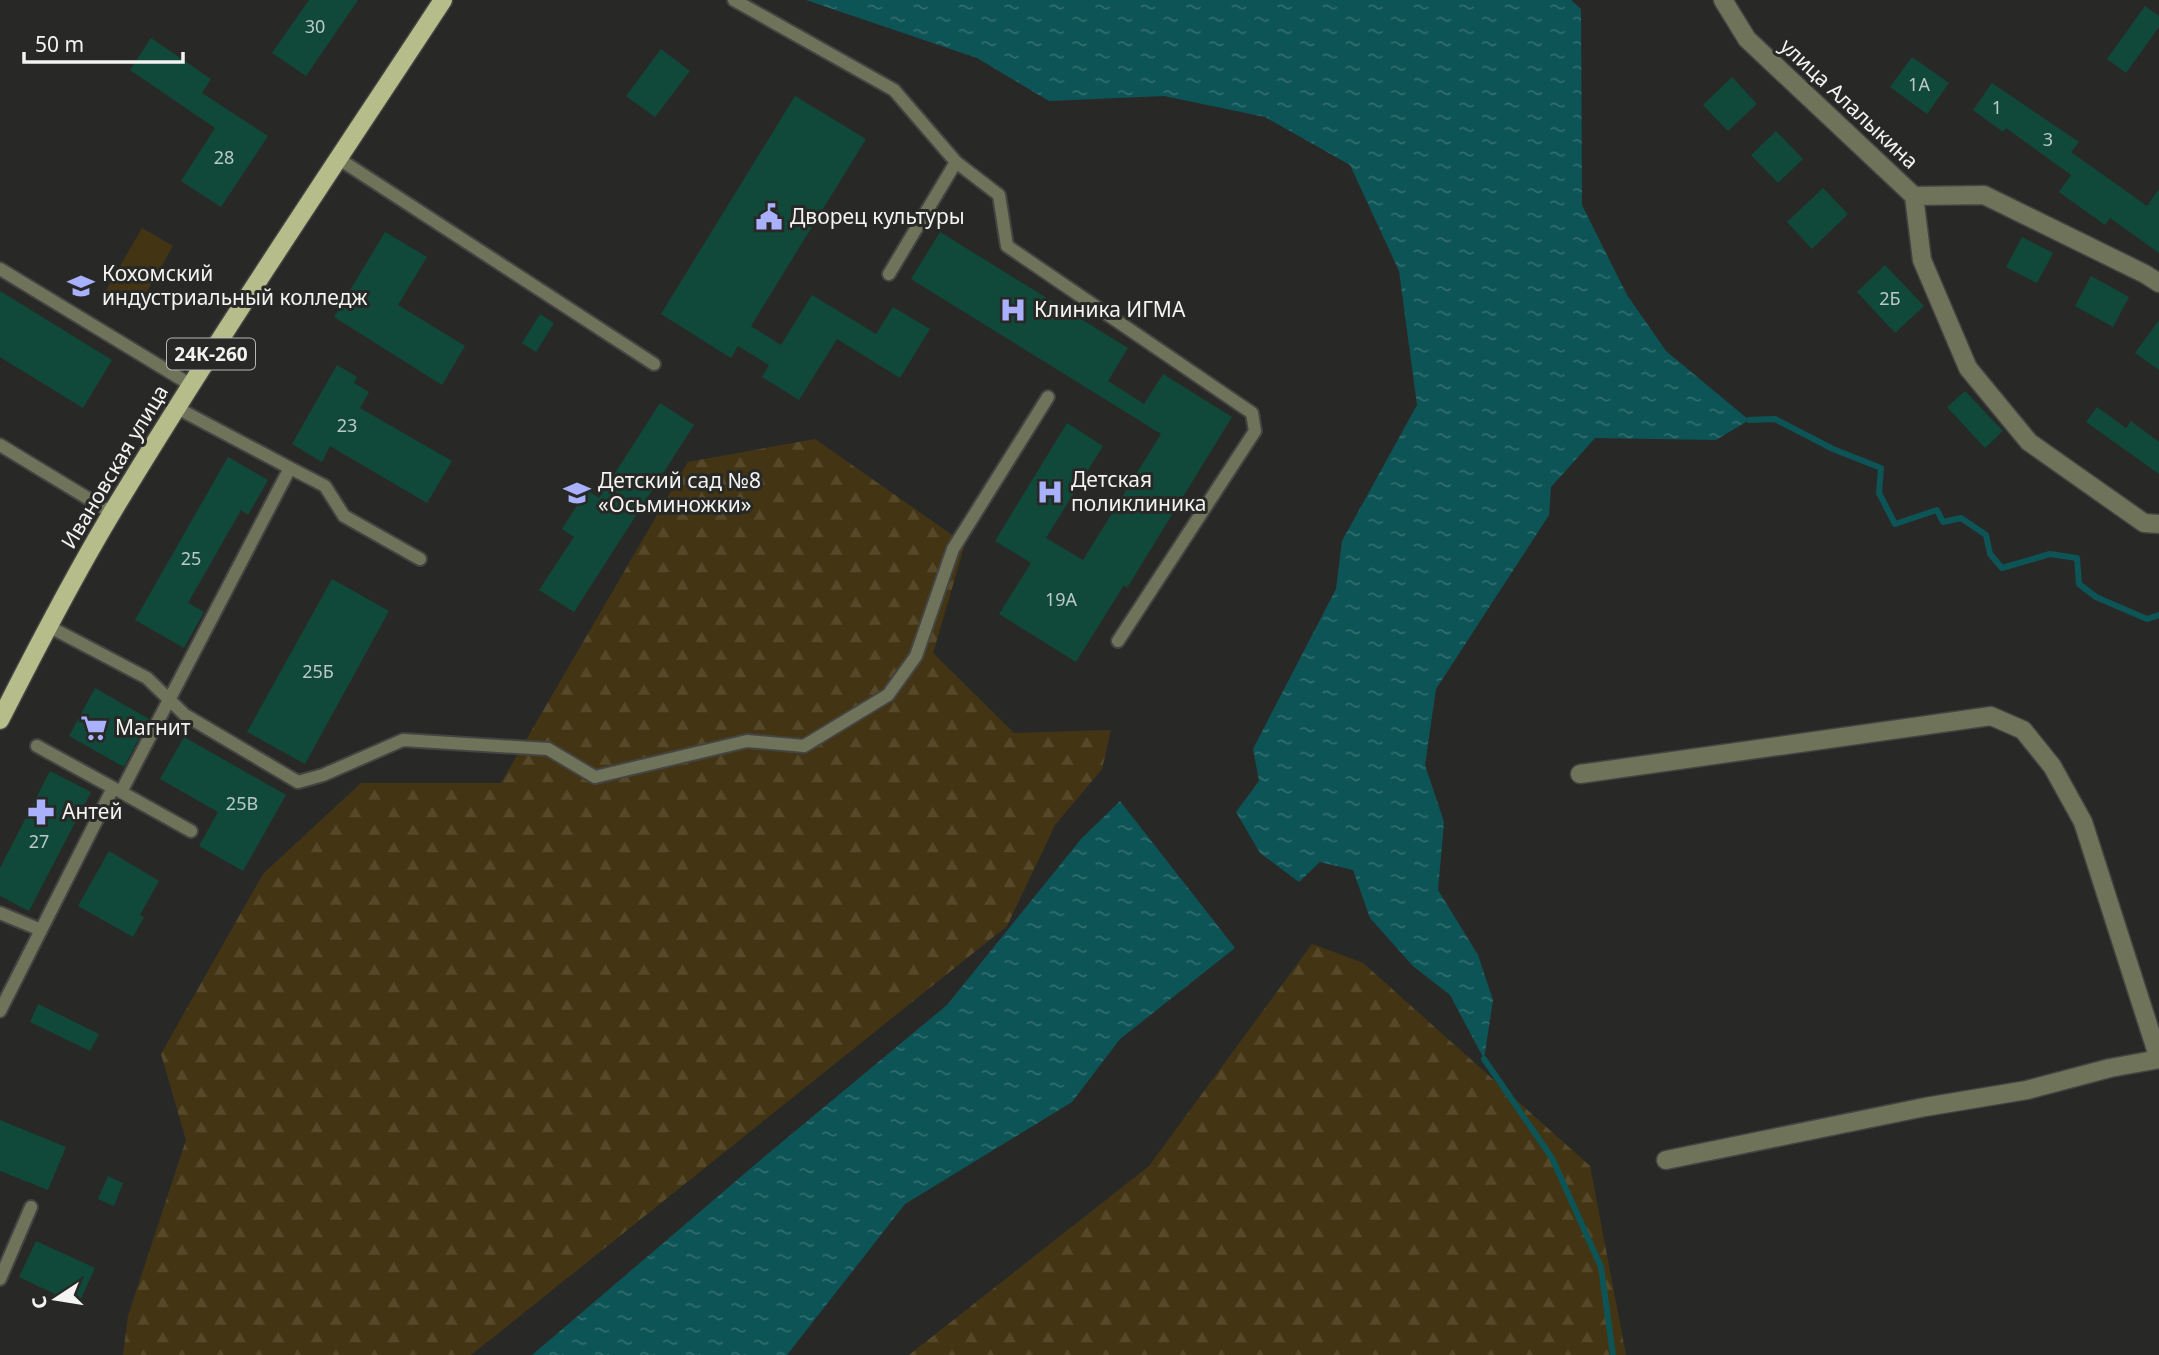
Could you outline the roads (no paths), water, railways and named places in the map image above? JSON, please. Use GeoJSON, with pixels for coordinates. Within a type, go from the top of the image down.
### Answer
{"type":"FeatureCollection","features":[{"type":"Feature","properties":{"kind":"main road","name":"Ивановская улица"},"geometry":{"type":"LineString","coordinates":[[0,720],[48,626],[112,513],[191,384],[443,0]]}},
{"type":"Feature","properties":{"kind":"street","name":"улица Алалыкина"},"geometry":{"type":"LineString","coordinates":[[1723,0],[1747,39],[1914,196],[1922,260],[1968,368],[2029,442],[2144,523],[2159,524]]}},
{"type":"Feature","properties":{"kind":"street"},"geometry":{"type":"LineString","coordinates":[[1914,196],[1984,195],[2159,283]]}},
{"type":"Feature","properties":{"kind":"street"},"geometry":{"type":"LineString","coordinates":[[1580,774],[1991,716],[2024,730],[2052,766],[2082,822],[2159,1059],[2110,1068],[2027,1090],[1925,1107],[1666,1160]]}},
{"type":"Feature","properties":{"kind":"lane"},"geometry":{"type":"LineString","coordinates":[[734,0],[894,90],[956,162],[999,195],[1007,246],[1252,413],[1255,431],[1118,641]]}},
{"type":"Feature","properties":{"kind":"lane"},"geometry":{"type":"LineString","coordinates":[[339,159],[654,364]]}},
{"type":"Feature","properties":{"kind":"lane"},"geometry":{"type":"LineString","coordinates":[[889,274],[956,162]]}},
{"type":"Feature","properties":{"kind":"lane"},"geometry":{"type":"LineString","coordinates":[[0,269],[191,384]]}},
{"type":"Feature","properties":{"kind":"lane"},"geometry":{"type":"LineString","coordinates":[[48,626],[146,678],[185,715],[298,782],[323,775],[403,740],[548,749],[595,777],[747,741],[804,746],[888,695],[916,656],[953,549],[1048,397]]}},
{"type":"Feature","properties":{"kind":"lane"},"geometry":{"type":"LineString","coordinates":[[177,408],[325,486],[344,516],[420,559]]}},
{"type":"Feature","properties":{"kind":"lane"},"geometry":{"type":"LineString","coordinates":[[0,445],[112,513]]}},
{"type":"Feature","properties":{"kind":"lane"},"geometry":{"type":"LineString","coordinates":[[0,1011],[117,790],[164,713],[290,468]]}},
{"type":"Feature","properties":{"kind":"lane"},"geometry":{"type":"LineString","coordinates":[[37,746],[191,831]]}},
{"type":"Feature","properties":{"kind":"lane"},"geometry":{"type":"LineString","coordinates":[[0,913],[41,930]]}},
{"type":"Feature","properties":{"kind":"lane"},"geometry":{"type":"LineString","coordinates":[[0,1279],[30,1207]]}},
{"type":"Feature","properties":{"kind":"water"},"geometry":{"type":"Polygon","coordinates":[[[806,0],[1571,0],[1581,9],[1582,205],[1627,295],[1666,351],[1749,420],[1716,440],[1595,438],[1551,487],[1549,515],[1436,689],[1425,765],[1444,822],[1438,890],[1478,955],[1493,1000],[1484,1059],[1450,995],[1413,966],[1370,918],[1353,870],[1320,862],[1299,882],[1260,853],[1236,812],[1259,781],[1253,749],[1336,589],[1342,541],[1417,405],[1399,271],[1350,165],[1265,117],[1164,96],[1049,101],[977,58],[806,0]]]}},
{"type":"Feature","properties":{"kind":"water"},"geometry":{"type":"Polygon","coordinates":[[[1120,801],[1235,948],[1120,1039],[1072,1102],[905,1204],[787,1355],[532,1355],[947,1005],[1081,839],[1120,801]]]}},
{"type":"Feature","properties":{"kind":"waterway"},"geometry":{"type":"LineString","coordinates":[[1749,420],[1775,419],[1833,449],[1881,468],[1879,493],[1895,524],[1937,510],[1943,522],[1961,518],[1986,535],[1990,554],[2002,568],[2050,554],[2077,558],[2079,584],[2096,597],[2147,619],[2159,615]]}},
{"type":"Feature","properties":{"kind":"waterway"},"geometry":{"type":"LineString","coordinates":[[1484,1059],[1552,1158],[1601,1267],[1613,1355]]}},
{"type":"Feature","properties":{"kind":"place","name":"Дворец культуры"},"geometry":{"type":"Point","coordinates":[769,217]}},
{"type":"Feature","properties":{"kind":"place","name":"Кохомский индустриальный колледж"},"geometry":{"type":"Point","coordinates":[81,286]}},
{"type":"Feature","properties":{"kind":"place","name":"Клиника ИГМА"},"geometry":{"type":"Point","coordinates":[1013,310]}},
{"type":"Feature","properties":{"kind":"place","name":"Детская поликлиника"},"geometry":{"type":"Point","coordinates":[1050,492]}},
{"type":"Feature","properties":{"kind":"place","name":"Детский сад №8 «Осьминожки»"},"geometry":{"type":"Point","coordinates":[577,493]}},
{"type":"Feature","properties":{"kind":"place","name":"Магнит"},"geometry":{"type":"Point","coordinates":[94,728]}},
{"type":"Feature","properties":{"kind":"place","name":"Антей"},"geometry":{"type":"Point","coordinates":[41,812]}}]}
